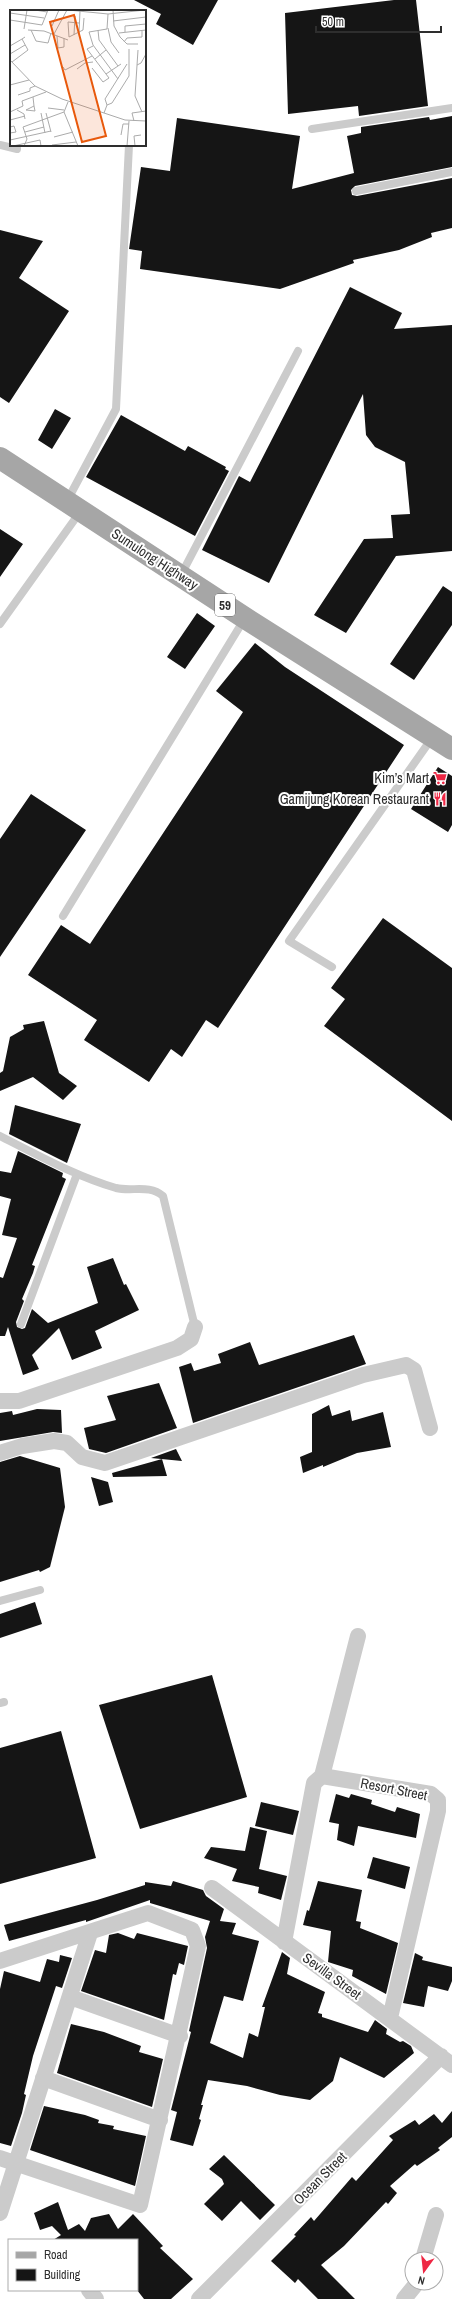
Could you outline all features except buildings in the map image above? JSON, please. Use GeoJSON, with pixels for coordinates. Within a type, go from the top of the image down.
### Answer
{"type":"FeatureCollection","features":[{"type":"Feature","properties":{"kind":"main road","name":"Sumulong Highway"},"geometry":{"type":"LineString","coordinates":[[0,458],[245,618],[452,749]]}},
{"type":"Feature","properties":{"kind":"street"},"geometry":{"type":"LineString","coordinates":[[0,1401],[19,1401],[177,1348],[191,1339],[195,1327]]}},
{"type":"Feature","properties":{"kind":"street"},"geometry":{"type":"LineString","coordinates":[[0,1453],[22,1446],[54,1441],[67,1443],[82,1457],[105,1463],[363,1375],[406,1365],[414,1370],[430,1428]]}},
{"type":"Feature","properties":{"kind":"street"},"geometry":{"type":"LineString","coordinates":[[284,1942],[311,1792],[314,1783],[322,1776],[358,1636]]}},
{"type":"Feature","properties":{"kind":"street","name":"Resort Street"},"geometry":{"type":"LineString","coordinates":[[322,1776],[431,1794],[438,1800],[438,1811],[390,2018]]}},
{"type":"Feature","properties":{"kind":"street","name":"Sevilla Street"},"geometry":{"type":"LineString","coordinates":[[212,1888],[247,1912],[284,1942],[390,2018],[446,2061]]}},
{"type":"Feature","properties":{"kind":"street"},"geometry":{"type":"LineString","coordinates":[[0,1961],[148,1913],[192,1930],[198,1946],[180,2036],[140,2205],[0,2158]]}},
{"type":"Feature","properties":{"kind":"street"},"geometry":{"type":"LineString","coordinates":[[0,2213],[90,1933]]}},
{"type":"Feature","properties":{"kind":"street"},"geometry":{"type":"LineString","coordinates":[[70,1997],[180,2036]]}},
{"type":"Feature","properties":{"kind":"street","name":"Ocean Street"},"geometry":{"type":"LineString","coordinates":[[199,2299],[446,2061]]}},
{"type":"Feature","properties":{"kind":"street"},"geometry":{"type":"LineString","coordinates":[[43,2078],[160,2120]]}},
{"type":"Feature","properties":{"kind":"street"},"geometry":{"type":"LineString","coordinates":[[425,2251],[436,2215]]}},
{"type":"Feature","properties":{"kind":"street"},"geometry":{"type":"LineString","coordinates":[[90,2291],[96,2299]]}},
{"type":"Feature","properties":{"kind":"lane"},"geometry":{"type":"LineString","coordinates":[[312,129],[452,108]]}},
{"type":"Feature","properties":{"kind":"lane"},"geometry":{"type":"LineString","coordinates":[[0,145],[17,149]]}},
{"type":"Feature","properties":{"kind":"lane"},"geometry":{"type":"LineString","coordinates":[[0,624],[74,506],[116,408],[129,146]]}},
{"type":"Feature","properties":{"kind":"lane"},"geometry":{"type":"LineString","coordinates":[[356,191],[452,172]]}},
{"type":"Feature","properties":{"kind":"lane"},"geometry":{"type":"LineString","coordinates":[[181,576],[298,351]]}},
{"type":"Feature","properties":{"kind":"lane"},"geometry":{"type":"LineString","coordinates":[[63,916],[245,618]]}},
{"type":"Feature","properties":{"kind":"lane"},"geometry":{"type":"LineString","coordinates":[[332,967],[288,941],[433,736]]}},
{"type":"Feature","properties":{"kind":"lane"},"geometry":{"type":"LineString","coordinates":[[0,1136],[77,1174],[118,1188],[156,1190],[163,1196],[195,1327]]}},
{"type":"Feature","properties":{"kind":"lane"},"geometry":{"type":"LineString","coordinates":[[21,1324],[77,1174]]}},
{"type":"Feature","properties":{"kind":"lane"},"geometry":{"type":"LineString","coordinates":[[0,1601],[40,1590]]}},
{"type":"Feature","properties":{"kind":"place","name":"Kim’s Mart"},"geometry":{"type":"Point","coordinates":[440,778]}},
{"type":"Feature","properties":{"kind":"place","name":"Gamijung Korean Restaurant"},"geometry":{"type":"Point","coordinates":[440,799]}}]}
